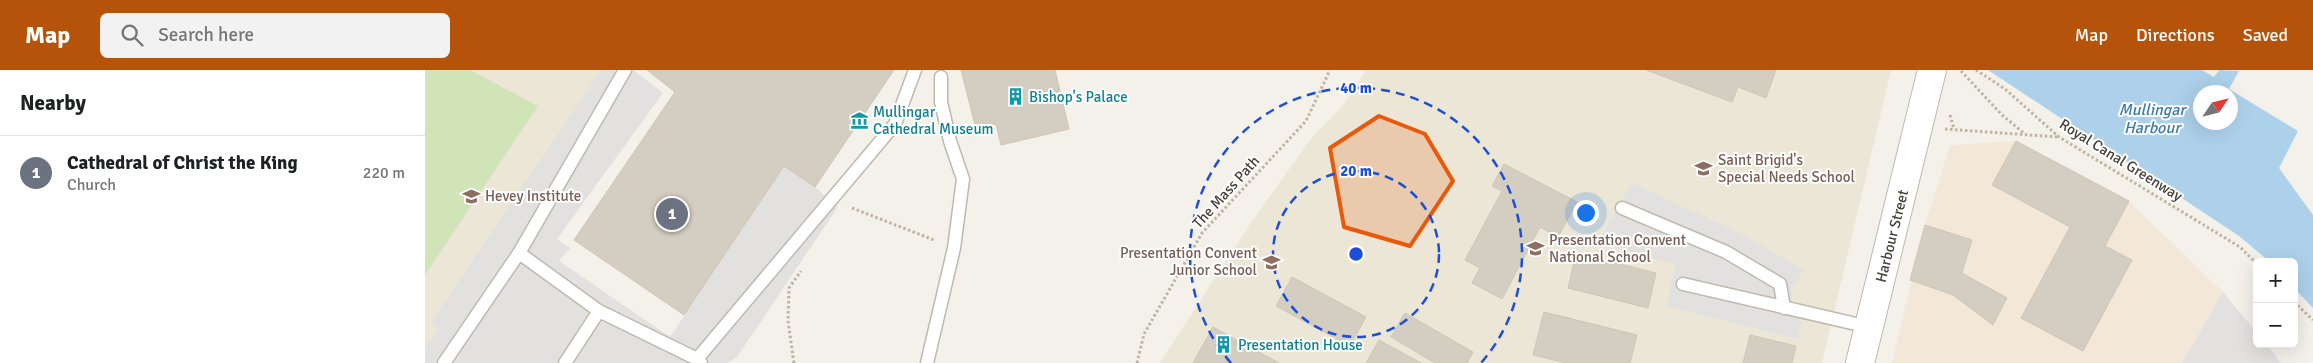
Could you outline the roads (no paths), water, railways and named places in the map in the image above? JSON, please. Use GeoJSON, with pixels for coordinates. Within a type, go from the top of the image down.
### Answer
{"type":"FeatureCollection","features":[{"type":"Feature","properties":{"kind":"street","name":"Harbour Street"},"geometry":{"type":"LineString","coordinates":[[1860,363],[1932,70]]}},
{"type":"Feature","properties":{"kind":"lane"},"geometry":{"type":"LineString","coordinates":[[443,363],[519,253],[625,70]]}},
{"type":"Feature","properties":{"kind":"lane"},"geometry":{"type":"LineString","coordinates":[[519,253],[599,311],[699,361],[836,192],[895,124],[915,70]]}},
{"type":"Feature","properties":{"kind":"lane"},"geometry":{"type":"LineString","coordinates":[[927,363],[953,248],[963,179],[949,141],[941,102],[941,77]]}},
{"type":"Feature","properties":{"kind":"lane"},"geometry":{"type":"LineString","coordinates":[[1622,208],[1726,252],[1780,284],[1784,308]]}},
{"type":"Feature","properties":{"kind":"lane"},"geometry":{"type":"LineString","coordinates":[[1683,284],[1869,326]]}},
{"type":"Feature","properties":{"kind":"lane"},"geometry":{"type":"LineString","coordinates":[[565,363],[599,311]]}},
{"type":"Feature","properties":{"kind":"water","name":"Mullingar Harbour"},"geometry":{"type":"Polygon","coordinates":[[[1988,70],[2202,70],[2214,77],[2219,70],[2239,71],[2231,85],[2193,85],[2193,130],[2238,130],[2238,94],[2298,131],[2279,168],[2313,215],[2313,308],[2298,292],[2298,258],[2265,258],[2239,236],[1988,70]]]}},
{"type":"Feature","properties":{"kind":"place","name":"Bishop's Palace"},"geometry":{"type":"Point","coordinates":[1015,97]}},
{"type":"Feature","properties":{"kind":"place","name":"Mullingar Cathedral Museum"},"geometry":{"type":"Point","coordinates":[859,121]}},
{"type":"Feature","properties":{"kind":"place","name":"Saint Brigid's Special Needs School"},"geometry":{"type":"Point","coordinates":[1704,169]}},
{"type":"Feature","properties":{"kind":"place","name":"Hevey Institute"},"geometry":{"type":"Point","coordinates":[471,196]}},
{"type":"Feature","properties":{"kind":"place","name":"Cathedral of Christ the King"},"geometry":{"type":"Point","coordinates":[672,214]}},
{"type":"Feature","properties":{"kind":"place","name":"Presentation Convent National School"},"geometry":{"type":"Point","coordinates":[1535,249]}},
{"type":"Feature","properties":{"kind":"place","name":"Presentation Convent Junior School"},"geometry":{"type":"Point","coordinates":[1271,262]}},
{"type":"Feature","properties":{"kind":"place","name":"Presentation House"},"geometry":{"type":"Point","coordinates":[1224,345]}}]}
